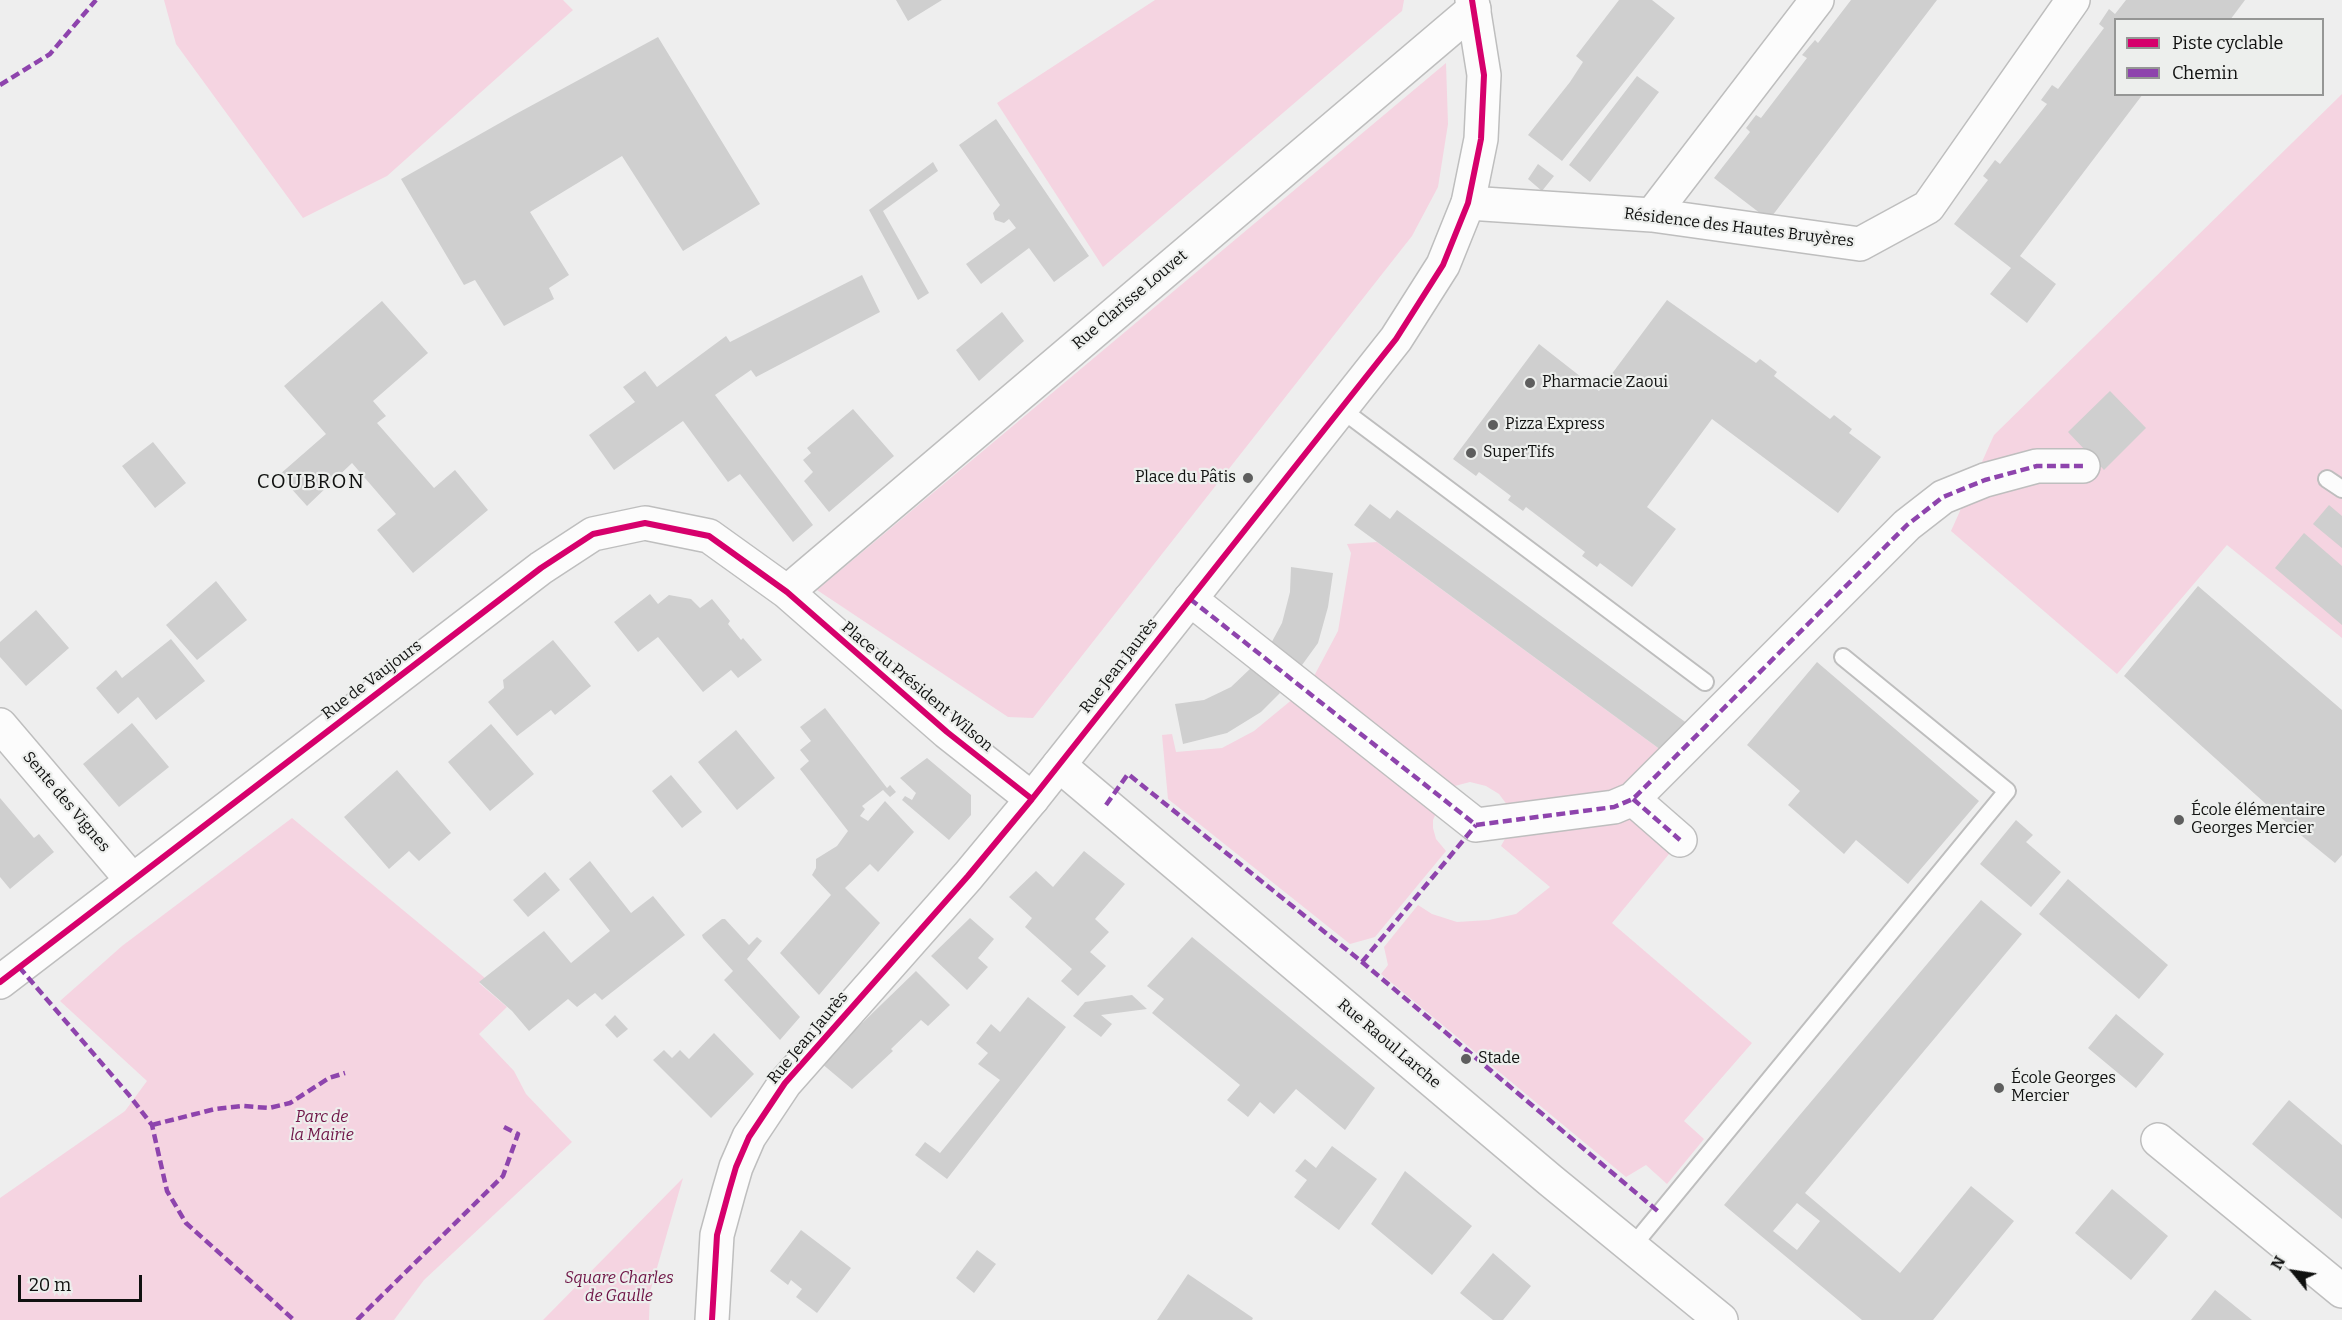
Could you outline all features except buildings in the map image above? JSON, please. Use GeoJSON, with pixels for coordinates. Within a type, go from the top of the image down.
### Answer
{"type":"FeatureCollection","features":[{"type":"Feature","properties":{"kind":"street"},"geometry":{"type":"LineString","coordinates":[[1652,215],[1817,0]]}},
{"type":"Feature","properties":{"kind":"street","name":"Résidence des Hautes Bruyères"},"geometry":{"type":"LineString","coordinates":[[1468,203],[1652,215],[1860,244],[1928,207],[2073,0]]}},
{"type":"Feature","properties":{"kind":"street","name":"Rue Jean Jaurès"},"geometry":{"type":"LineString","coordinates":[[712,1320],[717,1235],[736,1167],[750,1137],[785,1083],[1032,800],[1396,339],[1443,265],[1468,203],[1481,139],[1484,86],[1473,4]]}},
{"type":"Feature","properties":{"kind":"street","name":"Rue Clarisse Louvet"},"geometry":{"type":"LineString","coordinates":[[787,592],[1473,4]]}},
{"type":"Feature","properties":{"kind":"street"},"geometry":{"type":"LineString","coordinates":[[1190,599],[1476,825],[1614,807],[1633,799],[1907,525],[1943,497],[1985,480],[2037,466],[2083,466]]}},
{"type":"Feature","properties":{"kind":"street","name":"Rue de Vaujours"},"geometry":{"type":"LineString","coordinates":[[0,982],[541,568],[593,534],[645,523],[709,536],[787,592]]}},
{"type":"Feature","properties":{"kind":"street","name":"Place du Président Wilson"},"geometry":{"type":"LineString","coordinates":[[787,592],[947,732],[1032,800]]}},
{"type":"Feature","properties":{"kind":"street","name":"Sente des Vignes"},"geometry":{"type":"LineString","coordinates":[[0,725],[132,880]]}},
{"type":"Feature","properties":{"kind":"street","name":"Rue Raoul Larche"},"geometry":{"type":"LineString","coordinates":[[1059,765],[1631,1248],[1721,1320]]}},
{"type":"Feature","properties":{"kind":"street"},"geometry":{"type":"LineString","coordinates":[[1633,799],[1680,840]]}},
{"type":"Feature","properties":{"kind":"street"},"geometry":{"type":"LineString","coordinates":[[2158,1140],[2342,1291]]}},
{"type":"Feature","properties":{"kind":"lane"},"geometry":{"type":"LineString","coordinates":[[1341,409],[1705,682]]}},
{"type":"Feature","properties":{"kind":"lane"},"geometry":{"type":"LineString","coordinates":[[2327,479],[2342,489]]}},
{"type":"Feature","properties":{"kind":"lane"},"geometry":{"type":"LineString","coordinates":[[1631,1248],[2007,791],[1844,657]]}},
{"type":"Feature","properties":{"kind":"green space"},"geometry":{"type":"Polygon","coordinates":[[[164,0],[563,0],[573,10],[387,176],[303,218],[176,44],[164,0]]]}},
{"type":"Feature","properties":{"kind":"green space"},"geometry":{"type":"Polygon","coordinates":[[[1155,0],[1404,0],[1402,11],[1103,267],[997,103],[1155,0]]]}},
{"type":"Feature","properties":{"kind":"green space"},"geometry":{"type":"Polygon","coordinates":[[[1446,63],[1448,124],[1438,187],[1412,236],[1033,718],[1008,717],[817,590],[1446,63]]]}},
{"type":"Feature","properties":{"kind":"green space"},"geometry":{"type":"Polygon","coordinates":[[[2342,94],[2342,638],[2227,545],[2117,674],[1951,531],[1994,435],[2342,94]]]}},
{"type":"Feature","properties":{"kind":"green space"},"geometry":{"type":"Polygon","coordinates":[[[1377,542],[1665,753],[1625,790],[1508,806],[1499,794],[1486,786],[1470,782],[1451,787],[1313,678],[1338,631],[1351,553],[1347,544],[1377,542]]]}},
{"type":"Feature","properties":{"kind":"green space"},"geometry":{"type":"Polygon","coordinates":[[[1294,698],[1438,809],[1433,820],[1433,828],[1436,839],[1446,851],[1375,937],[1350,944],[1168,799],[1162,735],[1172,734],[1176,752],[1222,748],[1254,731],[1294,698]]]}},
{"type":"Feature","properties":{"kind":"green space"},"geometry":{"type":"Polygon","coordinates":[[[1627,814],[1674,848],[1612,923],[1752,1043],[1684,1121],[1704,1139],[1667,1184],[1646,1165],[1626,1177],[1381,974],[1388,965],[1384,947],[1418,905],[1432,914],[1457,922],[1489,920],[1516,914],[1550,887],[1501,846],[1510,830],[1627,814]]]}},
{"type":"Feature","properties":{"kind":"green space","name":"Parc de la Mairie"},"geometry":{"type":"Polygon","coordinates":[[[292,818],[485,978],[479,983],[507,1007],[479,1034],[514,1071],[526,1094],[572,1142],[424,1280],[394,1320],[0,1320],[0,1198],[125,1111],[147,1081],[60,1001],[122,946],[292,818]]]}},
{"type":"Feature","properties":{"kind":"green space","name":"Square Charles de Gaulle"},"geometry":{"type":"Polygon","coordinates":[[[683,1178],[650,1292],[649,1320],[543,1320],[683,1178]]]}},
{"type":"Feature","properties":{"kind":"marked path"},"geometry":{"type":"LineString","coordinates":[[0,85],[50,54],[96,0]]}},
{"type":"Feature","properties":{"kind":"marked path"},"geometry":{"type":"LineString","coordinates":[[1190,599],[1476,825],[1614,807],[1633,799],[1907,525],[1943,497],[1985,480],[2037,466],[2083,466]]}},
{"type":"Feature","properties":{"kind":"marked path"},"geometry":{"type":"LineString","coordinates":[[1106,805],[1128,774],[1362,962],[1660,1213]]}},
{"type":"Feature","properties":{"kind":"marked path"},"geometry":{"type":"LineString","coordinates":[[1633,799],[1680,840]]}},
{"type":"Feature","properties":{"kind":"marked path"},"geometry":{"type":"LineString","coordinates":[[1362,962],[1476,825]]}},
{"type":"Feature","properties":{"kind":"marked path"},"geometry":{"type":"LineString","coordinates":[[19,967],[152,1125],[167,1191],[186,1223],[294,1320]]}},
{"type":"Feature","properties":{"kind":"marked path"},"geometry":{"type":"LineString","coordinates":[[152,1125],[215,1109],[243,1106],[269,1108],[290,1103],[329,1078],[345,1073]]}},
{"type":"Feature","properties":{"kind":"marked path"},"geometry":{"type":"LineString","coordinates":[[357,1320],[503,1176],[518,1134],[504,1127]]}},
{"type":"Feature","properties":{"kind":"cycle path"},"geometry":{"type":"LineString","coordinates":[[712,1320],[717,1235],[736,1167],[749,1137],[785,1083],[968,876],[1032,799],[1396,339],[1443,265],[1468,203],[1481,139],[1484,75],[1472,0]]}},
{"type":"Feature","properties":{"kind":"cycle path"},"geometry":{"type":"LineString","coordinates":[[0,982],[541,568],[593,534],[645,523],[709,536],[787,592],[947,732],[1032,799]]}},
{"type":"Feature","properties":{"kind":"place","name":"Pharmacie Zaoui"},"geometry":{"type":"Point","coordinates":[1530,383]}},
{"type":"Feature","properties":{"kind":"place","name":"Pizza Express"},"geometry":{"type":"Point","coordinates":[1493,425]}},
{"type":"Feature","properties":{"kind":"place","name":"SuperTifs"},"geometry":{"type":"Point","coordinates":[1471,453]}},
{"type":"Feature","properties":{"kind":"place","name":"Place du Pâtis"},"geometry":{"type":"Point","coordinates":[1248,478]}},
{"type":"Feature","properties":{"kind":"place","name":"École élémentaire Georges Mercier"},"geometry":{"type":"Point","coordinates":[2179,820]}},
{"type":"Feature","properties":{"kind":"place","name":"Stade"},"geometry":{"type":"Point","coordinates":[1466,1059]}},
{"type":"Feature","properties":{"kind":"place","name":"École Georges Mercier"},"geometry":{"type":"Point","coordinates":[1999,1088]}},
{"type":"Feature","properties":{"kind":"district","name":"COUBRON"},"geometry":{"type":"Point","coordinates":[311,482]}}]}
